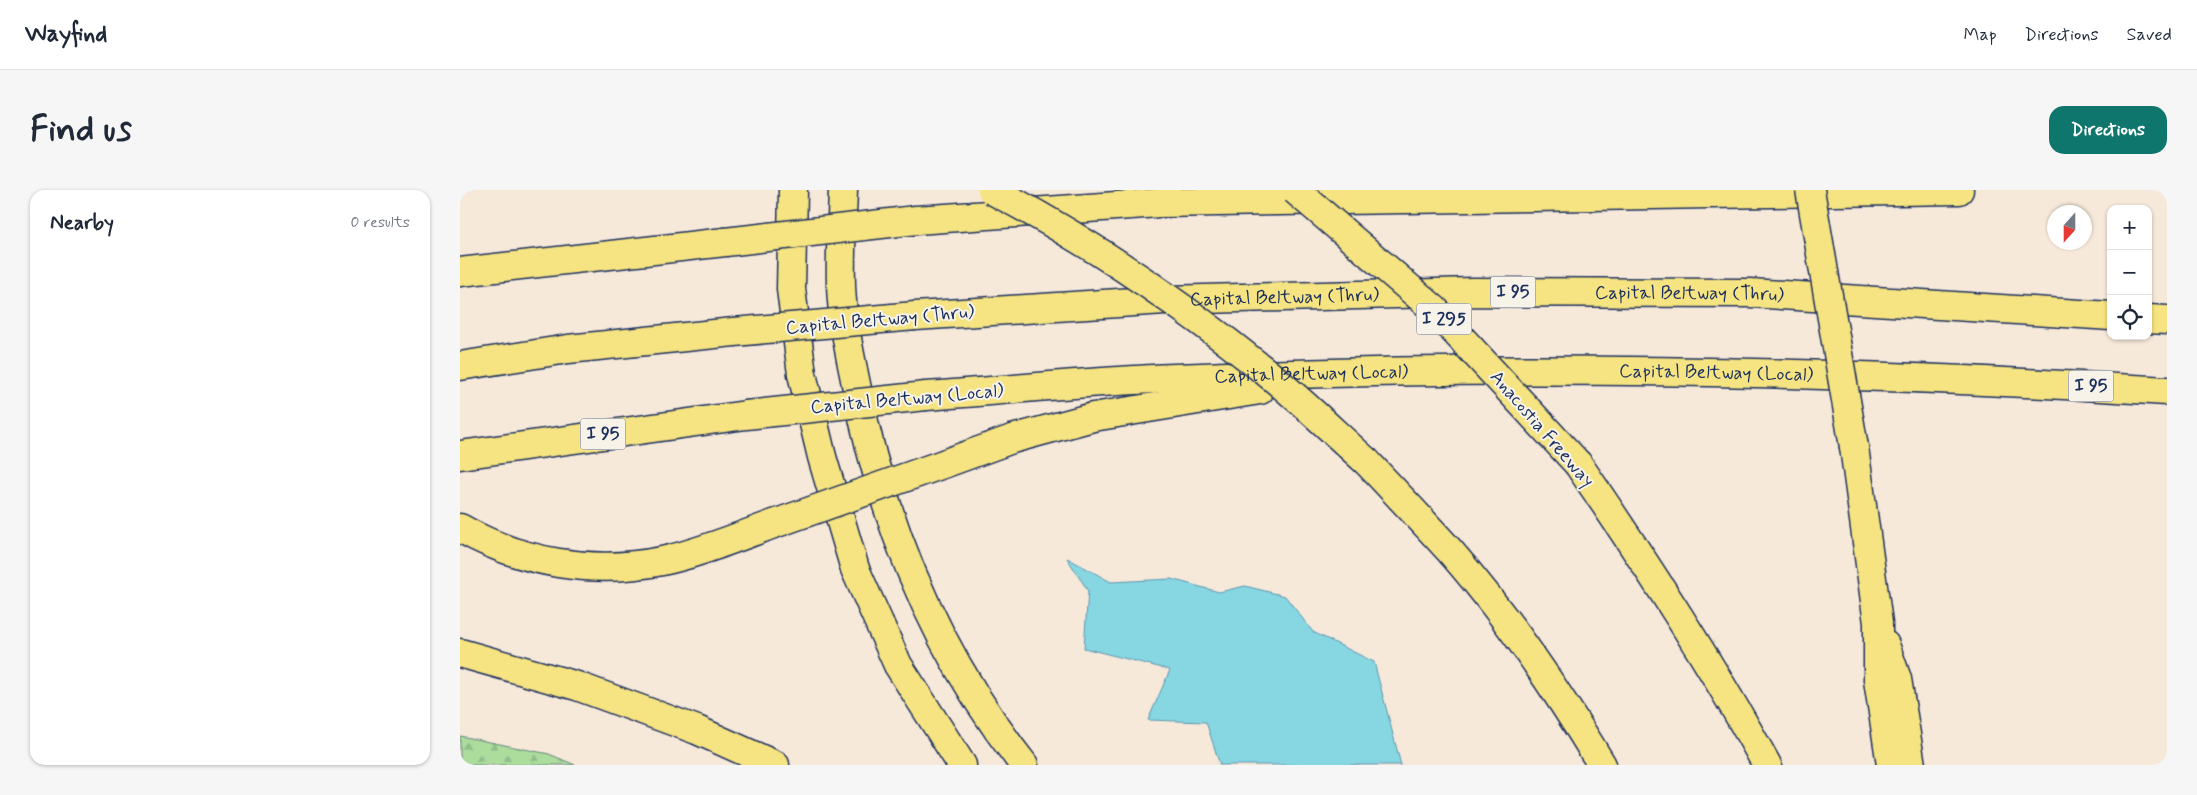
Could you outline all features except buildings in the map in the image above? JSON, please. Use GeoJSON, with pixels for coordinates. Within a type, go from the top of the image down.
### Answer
{"type":"FeatureCollection","features":[{"type":"Feature","properties":{"kind":"highway"},"geometry":{"type":"LineString","coordinates":[[793,190],[791,289],[802,374],[822,458],[855,569],[898,664],[962,765]]}},
{"type":"Feature","properties":{"kind":"highway"},"geometry":{"type":"LineString","coordinates":[[843,190],[841,286],[852,366],[868,446],[894,527],[936,630],[994,726],[1024,765]]}},
{"type":"Feature","properties":{"kind":"highway"},"geometry":{"type":"LineString","coordinates":[[992,190],[1090,246],[1182,308],[1277,381],[1367,462],[1451,552],[1517,638],[1579,727],[1602,765]]}},
{"type":"Feature","properties":{"kind":"highway","name":"Anacostia Freeway"},"geometry":{"type":"LineString","coordinates":[[1295,190],[1435,310],[1578,464],[1649,567],[1725,689],[1767,765]]}},
{"type":"Feature","properties":{"kind":"highway"},"geometry":{"type":"LineString","coordinates":[[1810,190],[1854,448],[1878,623],[1878,680],[1891,765]]}},
{"type":"Feature","properties":{"kind":"highway"},"geometry":{"type":"LineString","coordinates":[[460,272],[916,220],[1159,203],[1959,190]]}},
{"type":"Feature","properties":{"kind":"highway","name":"Capital Beltway (Thru)"},"geometry":{"type":"LineString","coordinates":[[460,366],[568,349],[734,332],[915,316],[1165,300],[1473,292],[1750,293],[2107,316]]}},
{"type":"Feature","properties":{"kind":"highway"},"geometry":{"type":"LineString","coordinates":[[2152,319],[2167,320]]}},
{"type":"Feature","properties":{"kind":"highway","name":"Capital Beltway (Local)"},"geometry":{"type":"LineString","coordinates":[[460,455],[746,415],[926,396],[1173,378],[1591,370],[2015,381],[2167,391]]}},
{"type":"Feature","properties":{"kind":"highway"},"geometry":{"type":"LineString","coordinates":[[460,528],[499,547],[555,563],[608,568],[664,560],[774,524],[1012,439],[1093,417],[1263,390],[1413,372]]}},
{"type":"Feature","properties":{"kind":"highway"},"geometry":{"type":"LineString","coordinates":[[2015,381],[2077,391],[2167,410]]}},
{"type":"Feature","properties":{"kind":"highway"},"geometry":{"type":"LineString","coordinates":[[1878,623],[1897,679],[1911,765]]}},
{"type":"Feature","properties":{"kind":"highway"},"geometry":{"type":"LineString","coordinates":[[460,653],[577,686],[698,730],[775,765]]}},
{"type":"Feature","properties":{"kind":"green space"},"geometry":{"type":"Polygon","coordinates":[[[460,736],[549,754],[575,765],[460,765],[460,736]]]}},
{"type":"Feature","properties":{"kind":"water"},"geometry":{"type":"Polygon","coordinates":[[[1067,558],[1111,582],[1171,579],[1219,592],[1245,586],[1285,596],[1313,632],[1374,662],[1401,765],[1220,765],[1206,722],[1148,720],[1170,670],[1084,648],[1088,591],[1067,558]]]}}]}
